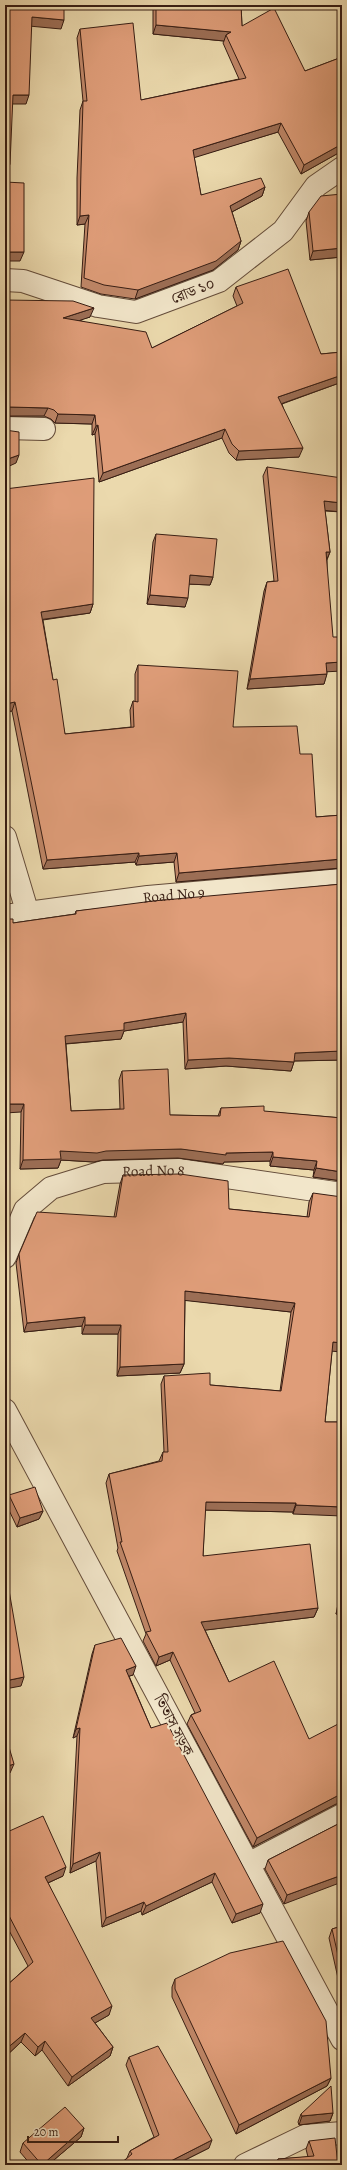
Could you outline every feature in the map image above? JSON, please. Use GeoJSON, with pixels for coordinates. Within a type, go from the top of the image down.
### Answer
{"type":"FeatureCollection","features":[{"type":"Feature","properties":{"kind":"street","name":"রোড ১০"},"geometry":{"type":"LineString","coordinates":[[5,280],[23,281],[98,306],[136,312],[219,281],[284,231],[316,186],[342,168]]}},
{"type":"Feature","properties":{"kind":"street"},"geometry":{"type":"LineString","coordinates":[[5,428],[44,429]]}},
{"type":"Feature","properties":{"kind":"street"},"geometry":{"type":"LineString","coordinates":[[5,837],[28,914]]}},
{"type":"Feature","properties":{"kind":"street","name":"Road No 9"},"geometry":{"type":"LineString","coordinates":[[5,916],[148,897],[342,880]]}},
{"type":"Feature","properties":{"kind":"street","name":"Road No 8"},"geometry":{"type":"LineString","coordinates":[[5,1257],[25,1210],[51,1188],[103,1172],[178,1170],[342,1194]]}},
{"type":"Feature","properties":{"kind":"street","name":"তিতাস সড়ক"},"geometry":{"type":"LineString","coordinates":[[5,1410],[342,2039]]}},
{"type":"Feature","properties":{"kind":"street"},"geometry":{"type":"LineString","coordinates":[[248,1864],[342,1815]]}},
{"type":"Feature","properties":{"kind":"street"},"geometry":{"type":"LineString","coordinates":[[246,2165],[305,2136],[342,2133]]}},
{"type":"Feature","properties":{"kind":"building"},"geometry":{"type":"Polygon","coordinates":[[[5,5],[64,5],[64,20],[32,17],[29,95],[13,95],[10,164],[5,164],[5,5]]]}},
{"type":"Feature","properties":{"kind":"building"},"geometry":{"type":"Polygon","coordinates":[[[156,5],[241,5],[242,26],[274,8],[305,71],[342,57],[342,144],[304,165],[281,123],[193,150],[201,195],[261,178],[265,187],[230,206],[241,241],[216,261],[138,290],[104,285],[84,278],[89,215],[80,216],[83,101],[87,101],[80,29],[133,23],[141,100],[246,78],[226,35],[231,32],[156,25],[156,5]]]}},
{"type":"Feature","properties":{"kind":"building"},"geometry":{"type":"Polygon","coordinates":[[[5,182],[24,183],[24,252],[5,252],[5,182]]]}},
{"type":"Feature","properties":{"kind":"building"},"geometry":{"type":"Polygon","coordinates":[[[342,194],[342,248],[313,251],[309,212],[321,196],[342,194]]]}},
{"type":"Feature","properties":{"kind":"building"},"geometry":{"type":"Polygon","coordinates":[[[288,269],[321,354],[342,352],[342,375],[278,397],[303,448],[239,451],[232,444],[225,429],[103,473],[98,425],[96,426],[95,415],[58,414],[54,410],[48,408],[5,407],[5,300],[73,301],[94,308],[63,318],[146,332],[152,348],[243,303],[236,287],[288,269]]]}},
{"type":"Feature","properties":{"kind":"building"},"geometry":{"type":"Polygon","coordinates":[[[5,430],[19,432],[19,455],[5,460],[5,430]]]}},
{"type":"Feature","properties":{"kind":"building"},"geometry":{"type":"Polygon","coordinates":[[[267,467],[342,478],[342,503],[324,501],[330,552],[326,552],[333,637],[342,637],[342,662],[326,663],[327,674],[250,679],[267,582],[278,581],[267,467]]]}},
{"type":"Feature","properties":{"kind":"building"},"geometry":{"type":"Polygon","coordinates":[[[94,478],[93,604],[41,612],[53,680],[57,679],[65,734],[134,727],[133,701],[138,702],[138,665],[238,671],[233,727],[297,726],[300,754],[312,754],[316,817],[342,815],[342,859],[179,873],[177,853],[139,856],[139,853],[47,860],[15,702],[5,704],[5,489],[94,478]]]}},
{"type":"Feature","properties":{"kind":"building"},"geometry":{"type":"Polygon","coordinates":[[[156,534],[217,539],[213,577],[190,575],[188,598],[150,595],[156,534]]]}},
{"type":"Feature","properties":{"kind":"building"},"geometry":{"type":"Polygon","coordinates":[[[342,884],[342,1051],[295,1053],[294,1062],[229,1058],[188,1060],[186,1013],[124,1023],[124,1030],[65,1036],[71,1111],[124,1109],[122,1071],[168,1069],[170,1115],[220,1116],[221,1108],[264,1106],[264,1111],[342,1118],[342,1172],[316,1168],[317,1161],[273,1157],[273,1152],[226,1153],[226,1155],[181,1149],[106,1151],[97,1153],[60,1151],[61,1159],[23,1160],[24,1104],[5,1104],[5,919],[13,919],[13,923],[76,914],[76,911],[153,901],[342,884]]]}},
{"type":"Feature","properties":{"kind":"building"},"geometry":{"type":"Polygon","coordinates":[[[180,1174],[228,1181],[229,1209],[309,1217],[313,1193],[342,1197],[342,1343],[333,1342],[325,1422],[342,1422],[342,1507],[296,1505],[296,1503],[206,1502],[203,1556],[310,1544],[318,1608],[201,1622],[229,1682],[274,1661],[309,1739],[342,1722],[342,1795],[339,1795],[257,1838],[191,1715],[201,1711],[173,1652],[159,1657],[146,1632],[151,1631],[120,1542],[122,1542],[109,1474],[162,1461],[163,1452],[168,1452],[164,1376],[210,1373],[210,1385],[281,1391],[295,1303],[185,1291],[184,1364],[120,1367],[121,1325],[85,1325],[85,1317],[27,1323],[19,1254],[37,1212],[116,1217],[123,1175],[180,1174]]]}},
{"type":"Feature","properties":{"kind":"building"},"geometry":{"type":"Polygon","coordinates":[[[35,1487],[43,1511],[20,1518],[9,1495],[35,1487]]]}},
{"type":"Feature","properties":{"kind":"building"},"geometry":{"type":"Polygon","coordinates":[[[5,1567],[24,1677],[5,1681],[5,1567]]]}},
{"type":"Feature","properties":{"kind":"building"},"geometry":{"type":"Polygon","coordinates":[[[342,1590],[342,1606],[339,1606],[342,1590]]]}},
{"type":"Feature","properties":{"kind":"building"},"geometry":{"type":"Polygon","coordinates":[[[121,1638],[136,1666],[126,1670],[151,1728],[167,1723],[263,1904],[236,1914],[215,1873],[146,1906],[144,1902],[106,1918],[100,1852],[73,1864],[80,1728],[76,1729],[95,1645],[121,1638]]]}},
{"type":"Feature","properties":{"kind":"building"},"geometry":{"type":"Polygon","coordinates":[[[5,1729],[14,1764],[5,1767],[5,1729]]]}},
{"type":"Feature","properties":{"kind":"building"},"geometry":{"type":"Polygon","coordinates":[[[43,1816],[66,1867],[45,1877],[112,2006],[91,2018],[113,2047],[72,2077],[45,2041],[38,2047],[25,2033],[5,2050],[5,1987],[33,1962],[5,1908],[5,1833],[43,1816]]]}},
{"type":"Feature","properties":{"kind":"building"},"geometry":{"type":"Polygon","coordinates":[[[342,1822],[342,1875],[287,1895],[268,1860],[342,1822]]]}},
{"type":"Feature","properties":{"kind":"building"},"geometry":{"type":"Polygon","coordinates":[[[342,1926],[342,1973],[332,1929],[342,1926]]]}},
{"type":"Feature","properties":{"kind":"building"},"geometry":{"type":"Polygon","coordinates":[[[283,1941],[326,2021],[331,2078],[239,2125],[175,1989],[175,1979],[230,1953],[283,1941]]]}},
{"type":"Feature","properties":{"kind":"building"},"geometry":{"type":"Polygon","coordinates":[[[158,2046],[212,2140],[163,2165],[119,2165],[132,2154],[130,2151],[159,2135],[129,2057],[158,2046]]]}},
{"type":"Feature","properties":{"kind":"building"},"geometry":{"type":"Polygon","coordinates":[[[331,2086],[333,2113],[302,2116],[301,2114],[331,2086]]]}},
{"type":"Feature","properties":{"kind":"building"},"geometry":{"type":"Polygon","coordinates":[[[65,2107],[84,2128],[42,2165],[23,2143],[65,2107]]]}},
{"type":"Feature","properties":{"kind":"building"},"geometry":{"type":"Polygon","coordinates":[[[335,2138],[338,2165],[278,2165],[278,2159],[314,2156],[309,2141],[335,2138]]]}}]}
